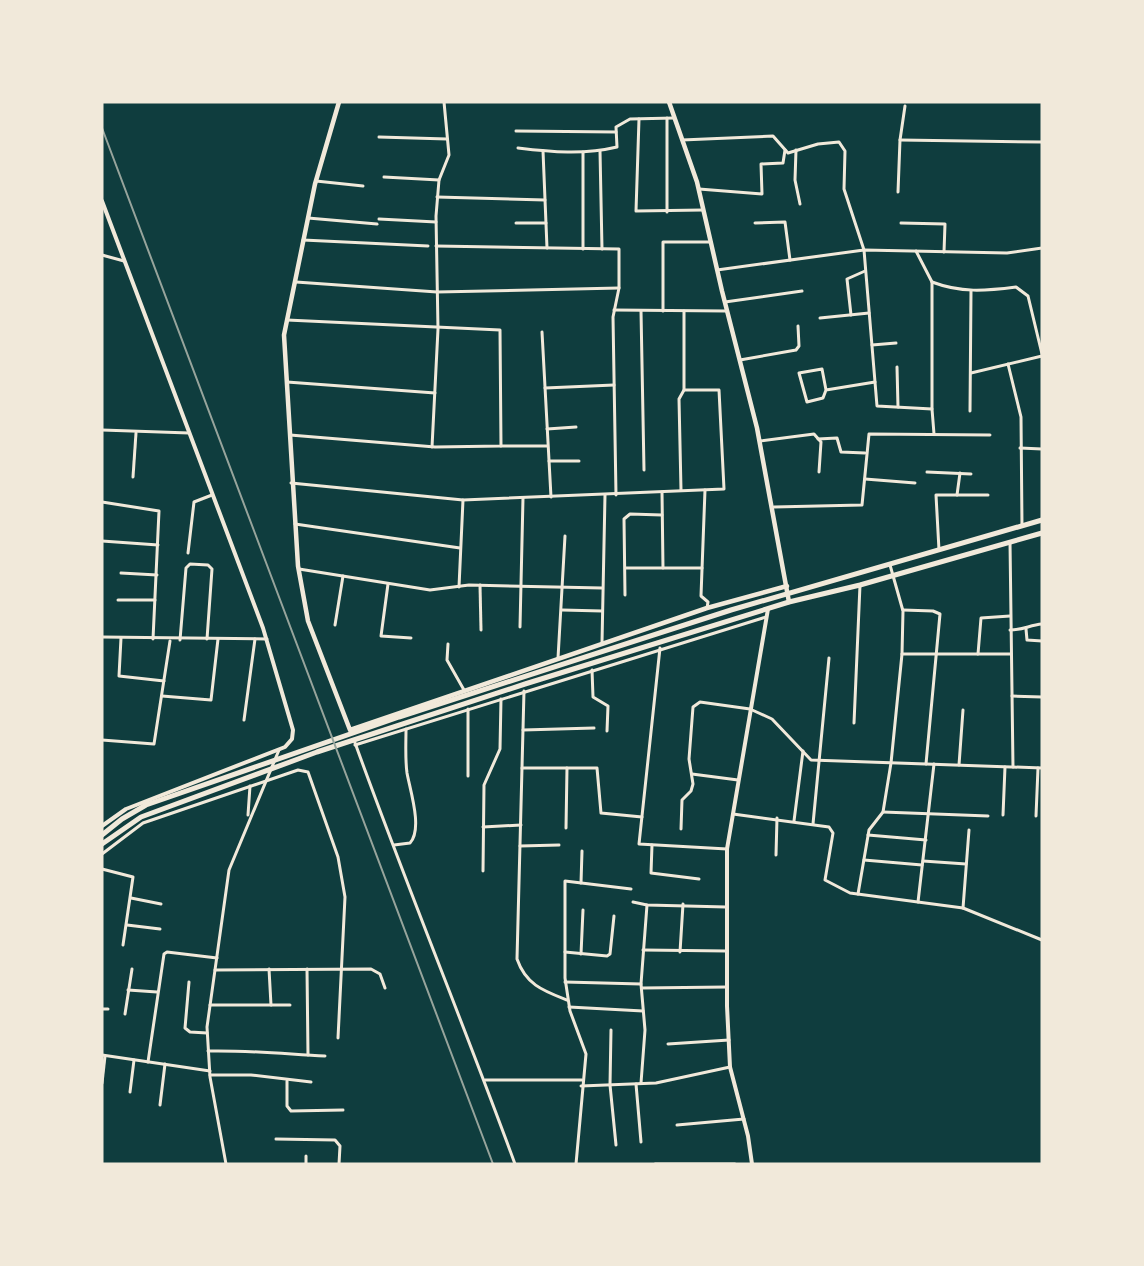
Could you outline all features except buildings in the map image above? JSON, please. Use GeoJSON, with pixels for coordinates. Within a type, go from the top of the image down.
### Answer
{"type":"FeatureCollection","features":[{"type":"Feature","properties":{"kind":"main road"},"geometry":{"type":"LineString","coordinates":[[339,102],[316,181],[284,335],[291,483],[299,569],[308,621],[350,730],[707,608],[890,564],[1042,520]]}},
{"type":"Feature","properties":{"kind":"main road"},"geometry":{"type":"LineString","coordinates":[[669,103],[699,189],[760,441],[774,507],[789,603]]}},
{"type":"Feature","properties":{"kind":"main road"},"geometry":{"type":"LineString","coordinates":[[102,844],[141,817],[317,752],[525,684],[768,609],[1042,532]]}},
{"type":"Feature","properties":{"kind":"main road"},"geometry":{"type":"LineString","coordinates":[[102,835],[122,819],[147,805],[399,717],[788,590]]}},
{"type":"Feature","properties":{"kind":"street"},"geometry":{"type":"LineString","coordinates":[[432,447],[438,329],[437,197],[439,180],[449,155],[444,102]]}},
{"type":"Feature","properties":{"kind":"street"},"geometry":{"type":"LineString","coordinates":[[669,103],[678,102]]}},
{"type":"Feature","properties":{"kind":"street"},"geometry":{"type":"LineString","coordinates":[[898,192],[900,140],[905,106]]}},
{"type":"Feature","properties":{"kind":"street"},"geometry":{"type":"LineString","coordinates":[[667,212],[668,118]]}},
{"type":"Feature","properties":{"kind":"street"},"geometry":{"type":"LineString","coordinates":[[518,148],[543,151],[600,151],[617,147],[616,127],[630,119],[674,118]]}},
{"type":"Feature","properties":{"kind":"street"},"geometry":{"type":"LineString","coordinates":[[639,119],[636,212],[703,210]]}},
{"type":"Feature","properties":{"kind":"street"},"geometry":{"type":"LineString","coordinates":[[516,131],[616,132]]}},
{"type":"Feature","properties":{"kind":"street"},"geometry":{"type":"LineString","coordinates":[[682,140],[773,136],[788,153],[839,142],[844,151],[844,189],[864,250],[877,406],[932,409]]}},
{"type":"Feature","properties":{"kind":"street"},"geometry":{"type":"LineString","coordinates":[[379,137],[447,139]]}},
{"type":"Feature","properties":{"kind":"street"},"geometry":{"type":"LineString","coordinates":[[900,140],[1042,142]]}},
{"type":"Feature","properties":{"kind":"street"},"geometry":{"type":"LineString","coordinates":[[699,189],[762,194],[760,164],[783,163],[785,150]]}},
{"type":"Feature","properties":{"kind":"street"},"geometry":{"type":"LineString","coordinates":[[796,150],[795,180],[800,204]]}},
{"type":"Feature","properties":{"kind":"street"},"geometry":{"type":"LineString","coordinates":[[543,151],[547,248]]}},
{"type":"Feature","properties":{"kind":"street"},"geometry":{"type":"LineString","coordinates":[[600,151],[602,249]]}},
{"type":"Feature","properties":{"kind":"street"},"geometry":{"type":"LineString","coordinates":[[583,152],[583,249]]}},
{"type":"Feature","properties":{"kind":"street"},"geometry":{"type":"LineString","coordinates":[[384,177],[439,180]]}},
{"type":"Feature","properties":{"kind":"street"},"geometry":{"type":"LineString","coordinates":[[316,181],[363,186]]}},
{"type":"Feature","properties":{"kind":"street"},"geometry":{"type":"LineString","coordinates":[[437,197],[545,200]]}},
{"type":"Feature","properties":{"kind":"street"},"geometry":{"type":"LineString","coordinates":[[102,203],[267,639],[293,730],[290,743],[280,749],[126,808],[104,824],[102,819]]}},
{"type":"Feature","properties":{"kind":"street"},"geometry":{"type":"LineString","coordinates":[[308,218],[377,224]]}},
{"type":"Feature","properties":{"kind":"street"},"geometry":{"type":"LineString","coordinates":[[378,219],[436,222]]}},
{"type":"Feature","properties":{"kind":"street"},"geometry":{"type":"LineString","coordinates":[[755,223],[785,222],[790,260]]}},
{"type":"Feature","properties":{"kind":"street"},"geometry":{"type":"LineString","coordinates":[[516,223],[546,223]]}},
{"type":"Feature","properties":{"kind":"street"},"geometry":{"type":"LineString","coordinates":[[901,223],[945,224],[944,252]]}},
{"type":"Feature","properties":{"kind":"street"},"geometry":{"type":"LineString","coordinates":[[303,240],[428,246]]}},
{"type":"Feature","properties":{"kind":"street"},"geometry":{"type":"LineString","coordinates":[[663,311],[663,242],[711,242]]}},
{"type":"Feature","properties":{"kind":"street"},"geometry":{"type":"LineString","coordinates":[[436,246],[619,249],[619,288],[614,310],[616,495]]}},
{"type":"Feature","properties":{"kind":"street"},"geometry":{"type":"LineString","coordinates":[[717,270],[864,250],[1006,253],[1042,248]]}},
{"type":"Feature","properties":{"kind":"street"},"geometry":{"type":"LineString","coordinates":[[916,251],[932,282],[934,434]]}},
{"type":"Feature","properties":{"kind":"street"},"geometry":{"type":"LineString","coordinates":[[102,255],[125,261]]}},
{"type":"Feature","properties":{"kind":"street"},"geometry":{"type":"LineString","coordinates":[[850,315],[847,279],[866,271]]}},
{"type":"Feature","properties":{"kind":"street"},"geometry":{"type":"LineString","coordinates":[[294,281],[437,292],[619,288]]}},
{"type":"Feature","properties":{"kind":"street"},"geometry":{"type":"LineString","coordinates":[[932,282],[954,290],[971,291],[1017,287],[1028,296],[1042,355],[970,374]]}},
{"type":"Feature","properties":{"kind":"street"},"geometry":{"type":"LineString","coordinates":[[725,302],[802,291]]}},
{"type":"Feature","properties":{"kind":"street"},"geometry":{"type":"LineString","coordinates":[[970,411],[971,291]]}},
{"type":"Feature","properties":{"kind":"street"},"geometry":{"type":"LineString","coordinates":[[614,310],[727,311]]}},
{"type":"Feature","properties":{"kind":"street"},"geometry":{"type":"LineString","coordinates":[[641,311],[644,470]]}},
{"type":"Feature","properties":{"kind":"street"},"geometry":{"type":"LineString","coordinates":[[681,491],[679,399],[684,390],[684,311]]}},
{"type":"Feature","properties":{"kind":"street"},"geometry":{"type":"LineString","coordinates":[[820,318],[869,313]]}},
{"type":"Feature","properties":{"kind":"street"},"geometry":{"type":"LineString","coordinates":[[287,320],[438,329],[500,330],[501,446]]}},
{"type":"Feature","properties":{"kind":"street"},"geometry":{"type":"LineString","coordinates":[[740,360],[796,350],[799,346],[798,326]]}},
{"type":"Feature","properties":{"kind":"street"},"geometry":{"type":"LineString","coordinates":[[542,332],[551,497]]}},
{"type":"Feature","properties":{"kind":"street"},"geometry":{"type":"LineString","coordinates":[[872,345],[897,343]]}},
{"type":"Feature","properties":{"kind":"street"},"geometry":{"type":"LineString","coordinates":[[1008,364],[1021,417],[1022,526]]}},
{"type":"Feature","properties":{"kind":"street"},"geometry":{"type":"LineString","coordinates":[[897,367],[898,407]]}},
{"type":"Feature","properties":{"kind":"street"},"geometry":{"type":"LineString","coordinates":[[822,369],[826,390],[823,398],[807,402],[799,373],[822,369]]}},
{"type":"Feature","properties":{"kind":"street"},"geometry":{"type":"LineString","coordinates":[[287,382],[435,393]]}},
{"type":"Feature","properties":{"kind":"street"},"geometry":{"type":"LineString","coordinates":[[826,390],[875,382]]}},
{"type":"Feature","properties":{"kind":"street"},"geometry":{"type":"LineString","coordinates":[[545,388],[614,385]]}},
{"type":"Feature","properties":{"kind":"street"},"geometry":{"type":"LineString","coordinates":[[291,483],[463,500],[724,489],[719,390],[684,390]]}},
{"type":"Feature","properties":{"kind":"street"},"geometry":{"type":"LineString","coordinates":[[547,429],[576,427]]}},
{"type":"Feature","properties":{"kind":"street"},"geometry":{"type":"LineString","coordinates":[[102,430],[136,433],[189,433]]}},
{"type":"Feature","properties":{"kind":"street"},"geometry":{"type":"LineString","coordinates":[[133,477],[136,433]]}},
{"type":"Feature","properties":{"kind":"street"},"geometry":{"type":"LineString","coordinates":[[760,441],[814,434],[821,442],[819,472]]}},
{"type":"Feature","properties":{"kind":"street"},"geometry":{"type":"LineString","coordinates":[[774,507],[862,505],[869,434],[990,435]]}},
{"type":"Feature","properties":{"kind":"street"},"geometry":{"type":"LineString","coordinates":[[290,435],[432,447],[548,446]]}},
{"type":"Feature","properties":{"kind":"street"},"geometry":{"type":"LineString","coordinates":[[818,438],[837,438],[841,452],[866,453]]}},
{"type":"Feature","properties":{"kind":"street"},"geometry":{"type":"LineString","coordinates":[[1020,447],[1042,449]]}},
{"type":"Feature","properties":{"kind":"street"},"geometry":{"type":"LineString","coordinates":[[549,461],[579,461]]}},
{"type":"Feature","properties":{"kind":"street"},"geometry":{"type":"LineString","coordinates":[[927,472],[971,474]]}},
{"type":"Feature","properties":{"kind":"street"},"geometry":{"type":"LineString","coordinates":[[957,495],[960,473]]}},
{"type":"Feature","properties":{"kind":"street"},"geometry":{"type":"LineString","coordinates":[[865,479],[915,483]]}},
{"type":"Feature","properties":{"kind":"street"},"geometry":{"type":"LineString","coordinates":[[705,490],[701,596],[708,602],[707,608]]}},
{"type":"Feature","properties":{"kind":"street"},"geometry":{"type":"LineString","coordinates":[[662,492],[663,568]]}},
{"type":"Feature","properties":{"kind":"street"},"geometry":{"type":"LineString","coordinates":[[188,553],[194,502],[213,495]]}},
{"type":"Feature","properties":{"kind":"street"},"geometry":{"type":"LineString","coordinates":[[602,643],[605,495]]}},
{"type":"Feature","properties":{"kind":"street"},"geometry":{"type":"LineString","coordinates":[[939,550],[936,495],[988,495]]}},
{"type":"Feature","properties":{"kind":"street"},"geometry":{"type":"LineString","coordinates":[[520,627],[523,498]]}},
{"type":"Feature","properties":{"kind":"street"},"geometry":{"type":"LineString","coordinates":[[459,587],[463,500]]}},
{"type":"Feature","properties":{"kind":"street"},"geometry":{"type":"LineString","coordinates":[[102,502],[159,511],[153,639]]}},
{"type":"Feature","properties":{"kind":"street"},"geometry":{"type":"LineString","coordinates":[[625,595],[626,515],[662,515]]}},
{"type":"Feature","properties":{"kind":"street"},"geometry":{"type":"LineString","coordinates":[[294,524],[460,548]]}},
{"type":"Feature","properties":{"kind":"street"},"geometry":{"type":"LineString","coordinates":[[558,658],[564,587],[565,536]]}},
{"type":"Feature","properties":{"kind":"street"},"geometry":{"type":"LineString","coordinates":[[102,541],[158,545]]}},
{"type":"Feature","properties":{"kind":"street"},"geometry":{"type":"LineString","coordinates":[[1010,541],[1013,767]]}},
{"type":"Feature","properties":{"kind":"street"},"geometry":{"type":"LineString","coordinates":[[180,640],[186,567],[190,564],[208,565],[212,569],[207,639]]}},
{"type":"Feature","properties":{"kind":"street"},"geometry":{"type":"LineString","coordinates":[[858,894],[868,835],[872,825],[883,812],[891,763],[902,654],[903,610],[890,564]]}},
{"type":"Feature","properties":{"kind":"street"},"geometry":{"type":"LineString","coordinates":[[626,567],[702,568]]}},
{"type":"Feature","properties":{"kind":"street"},"geometry":{"type":"LineString","coordinates":[[299,569],[430,590],[480,585],[602,588]]}},
{"type":"Feature","properties":{"kind":"street"},"geometry":{"type":"LineString","coordinates":[[121,573],[157,575]]}},
{"type":"Feature","properties":{"kind":"street"},"geometry":{"type":"LineString","coordinates":[[335,625],[343,576]]}},
{"type":"Feature","properties":{"kind":"street"},"geometry":{"type":"LineString","coordinates":[[388,584],[381,636],[411,638]]}},
{"type":"Feature","properties":{"kind":"street"},"geometry":{"type":"LineString","coordinates":[[480,585],[481,630]]}},
{"type":"Feature","properties":{"kind":"street"},"geometry":{"type":"LineString","coordinates":[[854,723],[860,585]]}},
{"type":"Feature","properties":{"kind":"street"},"geometry":{"type":"LineString","coordinates":[[118,600],[155,600]]}},
{"type":"Feature","properties":{"kind":"street"},"geometry":{"type":"LineString","coordinates":[[752,1164],[744,1119],[730,1067],[727,987],[727,849],[768,609]]}},
{"type":"Feature","properties":{"kind":"street"},"geometry":{"type":"LineString","coordinates":[[562,610],[602,611]]}},
{"type":"Feature","properties":{"kind":"street"},"geometry":{"type":"LineString","coordinates":[[903,610],[933,611],[940,614],[926,764]]}},
{"type":"Feature","properties":{"kind":"street"},"geometry":{"type":"LineString","coordinates":[[978,654],[981,618],[1010,616]]}},
{"type":"Feature","properties":{"kind":"street"},"geometry":{"type":"LineString","coordinates":[[356,745],[660,648],[766,617]]}},
{"type":"Feature","properties":{"kind":"street"},"geometry":{"type":"LineString","coordinates":[[1010,630],[1026,629],[1031,624],[1042,624]]}},
{"type":"Feature","properties":{"kind":"street"},"geometry":{"type":"LineString","coordinates":[[1026,629],[1027,640],[1042,641]]}},
{"type":"Feature","properties":{"kind":"street"},"geometry":{"type":"LineString","coordinates":[[102,637],[170,640],[267,639]]}},
{"type":"Feature","properties":{"kind":"street"},"geometry":{"type":"LineString","coordinates":[[121,638],[119,676],[164,681]]}},
{"type":"Feature","properties":{"kind":"street"},"geometry":{"type":"LineString","coordinates":[[162,696],[211,700],[218,639]]}},
{"type":"Feature","properties":{"kind":"street"},"geometry":{"type":"LineString","coordinates":[[244,720],[255,639]]}},
{"type":"Feature","properties":{"kind":"street"},"geometry":{"type":"LineString","coordinates":[[102,741],[154,744],[170,640]]}},
{"type":"Feature","properties":{"kind":"street"},"geometry":{"type":"LineString","coordinates":[[448,644],[447,660],[464,690]]}},
{"type":"Feature","properties":{"kind":"street"},"geometry":{"type":"LineString","coordinates":[[660,648],[639,844],[727,849]]}},
{"type":"Feature","properties":{"kind":"street"},"geometry":{"type":"LineString","coordinates":[[902,654],[1011,654]]}},
{"type":"Feature","properties":{"kind":"street"},"geometry":{"type":"LineString","coordinates":[[813,824],[829,658]]}},
{"type":"Feature","properties":{"kind":"street"},"geometry":{"type":"LineString","coordinates":[[592,670],[593,697],[608,706],[607,731]]}},
{"type":"Feature","properties":{"kind":"street"},"geometry":{"type":"LineString","coordinates":[[524,691],[517,959],[527,980],[540,989],[568,1001]]}},
{"type":"Feature","properties":{"kind":"street"},"geometry":{"type":"LineString","coordinates":[[1012,696],[1042,697]]}},
{"type":"Feature","properties":{"kind":"street"},"geometry":{"type":"LineString","coordinates":[[483,871],[484,785],[500,749],[501,699]]}},
{"type":"Feature","properties":{"kind":"street"},"geometry":{"type":"LineString","coordinates":[[681,829],[682,800],[691,790],[692,774],[689,759],[693,707],[696,704],[750,709],[772,719],[811,760],[1040,768],[1035,816]]}},
{"type":"Feature","properties":{"kind":"street"},"geometry":{"type":"LineString","coordinates":[[468,709],[468,776]]}},
{"type":"Feature","properties":{"kind":"street"},"geometry":{"type":"LineString","coordinates":[[959,765],[963,710]]}},
{"type":"Feature","properties":{"kind":"street"},"geometry":{"type":"LineString","coordinates":[[523,730],[594,728]]}},
{"type":"Feature","properties":{"kind":"street"},"geometry":{"type":"LineString","coordinates":[[394,845],[410,843],[414,838],[415,804],[407,774],[406,729]]}},
{"type":"Feature","properties":{"kind":"street"},"geometry":{"type":"LineString","coordinates":[[350,730],[515,1164]]}},
{"type":"Feature","properties":{"kind":"street"},"geometry":{"type":"LineString","coordinates":[[226,1164],[210,1073],[207,1033],[210,1005],[229,870],[248,820],[280,749]]}},
{"type":"Feature","properties":{"kind":"street"},"geometry":{"type":"LineString","coordinates":[[794,821],[803,751]]}},
{"type":"Feature","properties":{"kind":"street"},"geometry":{"type":"LineString","coordinates":[[918,902],[934,764]]}},
{"type":"Feature","properties":{"kind":"street"},"geometry":{"type":"LineString","coordinates":[[1002,815],[1005,767]]}},
{"type":"Feature","properties":{"kind":"street"},"geometry":{"type":"LineString","coordinates":[[522,768],[597,768],[601,813],[642,817]]}},
{"type":"Feature","properties":{"kind":"street"},"geometry":{"type":"LineString","coordinates":[[566,828],[567,768]]}},
{"type":"Feature","properties":{"kind":"street"},"geometry":{"type":"LineString","coordinates":[[102,854],[143,823],[298,770],[308,772],[339,867],[345,897],[339,1038]]}},
{"type":"Feature","properties":{"kind":"street"},"geometry":{"type":"LineString","coordinates":[[692,774],[738,780]]}},
{"type":"Feature","properties":{"kind":"street"},"geometry":{"type":"LineString","coordinates":[[248,820],[250,785]]}},
{"type":"Feature","properties":{"kind":"street"},"geometry":{"type":"LineString","coordinates":[[883,812],[988,816]]}},
{"type":"Feature","properties":{"kind":"street"},"geometry":{"type":"LineString","coordinates":[[733,814],[777,818],[828,827],[833,833],[825,875],[827,882],[858,894],[963,908],[1042,940]]}},
{"type":"Feature","properties":{"kind":"street"},"geometry":{"type":"LineString","coordinates":[[776,855],[777,818]]}},
{"type":"Feature","properties":{"kind":"street"},"geometry":{"type":"LineString","coordinates":[[483,827],[520,825]]}},
{"type":"Feature","properties":{"kind":"street"},"geometry":{"type":"LineString","coordinates":[[963,908],[969,830]]}},
{"type":"Feature","properties":{"kind":"street"},"geometry":{"type":"LineString","coordinates":[[868,835],[926,840]]}},
{"type":"Feature","properties":{"kind":"street"},"geometry":{"type":"LineString","coordinates":[[520,846],[559,845]]}},
{"type":"Feature","properties":{"kind":"street"},"geometry":{"type":"LineString","coordinates":[[652,845],[651,867],[655,876],[699,879]]}},
{"type":"Feature","properties":{"kind":"street"},"geometry":{"type":"LineString","coordinates":[[581,883],[582,851]]}},
{"type":"Feature","properties":{"kind":"street"},"geometry":{"type":"LineString","coordinates":[[864,860],[966,864]]}},
{"type":"Feature","properties":{"kind":"street"},"geometry":{"type":"LineString","coordinates":[[102,869],[133,877],[123,945]]}},
{"type":"Feature","properties":{"kind":"street"},"geometry":{"type":"LineString","coordinates":[[576,1164],[581,1086],[586,1054],[569,1007],[565,982],[565,881],[630,889]]}},
{"type":"Feature","properties":{"kind":"street"},"geometry":{"type":"LineString","coordinates":[[131,898],[161,904]]}},
{"type":"Feature","properties":{"kind":"street"},"geometry":{"type":"LineString","coordinates":[[633,902],[646,905],[682,904],[728,907]]}},
{"type":"Feature","properties":{"kind":"street"},"geometry":{"type":"LineString","coordinates":[[680,952],[682,904]]}},
{"type":"Feature","properties":{"kind":"street"},"geometry":{"type":"LineString","coordinates":[[641,1083],[643,1011],[641,986],[646,905]]}},
{"type":"Feature","properties":{"kind":"street"},"geometry":{"type":"LineString","coordinates":[[581,954],[583,910]]}},
{"type":"Feature","properties":{"kind":"street"},"geometry":{"type":"LineString","coordinates":[[565,952],[607,956],[610,954],[614,916]]}},
{"type":"Feature","properties":{"kind":"street"},"geometry":{"type":"LineString","coordinates":[[127,925],[160,929]]}},
{"type":"Feature","properties":{"kind":"street"},"geometry":{"type":"LineString","coordinates":[[643,950],[727,951]]}},
{"type":"Feature","properties":{"kind":"street"},"geometry":{"type":"LineString","coordinates":[[148,1062],[162,958],[167,952],[217,958]]}},
{"type":"Feature","properties":{"kind":"street"},"geometry":{"type":"LineString","coordinates":[[125,1014],[132,969]]}},
{"type":"Feature","properties":{"kind":"street"},"geometry":{"type":"LineString","coordinates":[[269,969],[271,1005]]}},
{"type":"Feature","properties":{"kind":"street"},"geometry":{"type":"LineString","coordinates":[[307,969],[308,1055]]}},
{"type":"Feature","properties":{"kind":"street"},"geometry":{"type":"LineString","coordinates":[[215,970],[375,970],[385,988]]}},
{"type":"Feature","properties":{"kind":"street"},"geometry":{"type":"LineString","coordinates":[[189,982],[185,1028],[190,1032],[207,1033]]}},
{"type":"Feature","properties":{"kind":"street"},"geometry":{"type":"LineString","coordinates":[[565,982],[727,987]]}},
{"type":"Feature","properties":{"kind":"street"},"geometry":{"type":"LineString","coordinates":[[128,990],[157,992]]}},
{"type":"Feature","properties":{"kind":"street"},"geometry":{"type":"LineString","coordinates":[[210,1005],[290,1005]]}},
{"type":"Feature","properties":{"kind":"street"},"geometry":{"type":"LineString","coordinates":[[569,1007],[643,1011]]}},
{"type":"Feature","properties":{"kind":"street"},"geometry":{"type":"LineString","coordinates":[[102,1008],[108,1009]]}},
{"type":"Feature","properties":{"kind":"street"},"geometry":{"type":"LineString","coordinates":[[611,1030],[610,1085],[616,1145]]}},
{"type":"Feature","properties":{"kind":"street"},"geometry":{"type":"LineString","coordinates":[[668,1044],[729,1040]]}},
{"type":"Feature","properties":{"kind":"street"},"geometry":{"type":"LineString","coordinates":[[208,1051],[257,1050],[325,1056]]}},
{"type":"Feature","properties":{"kind":"street"},"geometry":{"type":"LineString","coordinates":[[102,1083],[103,1056],[165,1064],[210,1073],[311,1082]]}},
{"type":"Feature","properties":{"kind":"street"},"geometry":{"type":"LineString","coordinates":[[130,1092],[134,1060]]}},
{"type":"Feature","properties":{"kind":"street"},"geometry":{"type":"LineString","coordinates":[[160,1105],[165,1064]]}},
{"type":"Feature","properties":{"kind":"street"},"geometry":{"type":"LineString","coordinates":[[581,1086],[656,1083],[730,1067]]}},
{"type":"Feature","properties":{"kind":"street"},"geometry":{"type":"LineString","coordinates":[[484,1080],[582,1080]]}},
{"type":"Feature","properties":{"kind":"street"},"geometry":{"type":"LineString","coordinates":[[287,1081],[287,1106],[291,1111],[343,1110]]}},
{"type":"Feature","properties":{"kind":"street"},"geometry":{"type":"LineString","coordinates":[[636,1084],[641,1142]]}},
{"type":"Feature","properties":{"kind":"street"},"geometry":{"type":"LineString","coordinates":[[677,1125],[744,1119]]}},
{"type":"Feature","properties":{"kind":"street"},"geometry":{"type":"LineString","coordinates":[[276,1139],[335,1140],[340,1146],[339,1164]]}},
{"type":"Feature","properties":{"kind":"street"},"geometry":{"type":"LineString","coordinates":[[306,1156],[306,1164]]}},
{"type":"Feature","properties":{"kind":"street"},"geometry":{"type":"LineString","coordinates":[[655,1164],[735,1164]]}},
{"type":"Feature","properties":{"kind":"railway"},"geometry":{"type":"LineString","coordinates":[[102,128],[493,1164]]}}]}
